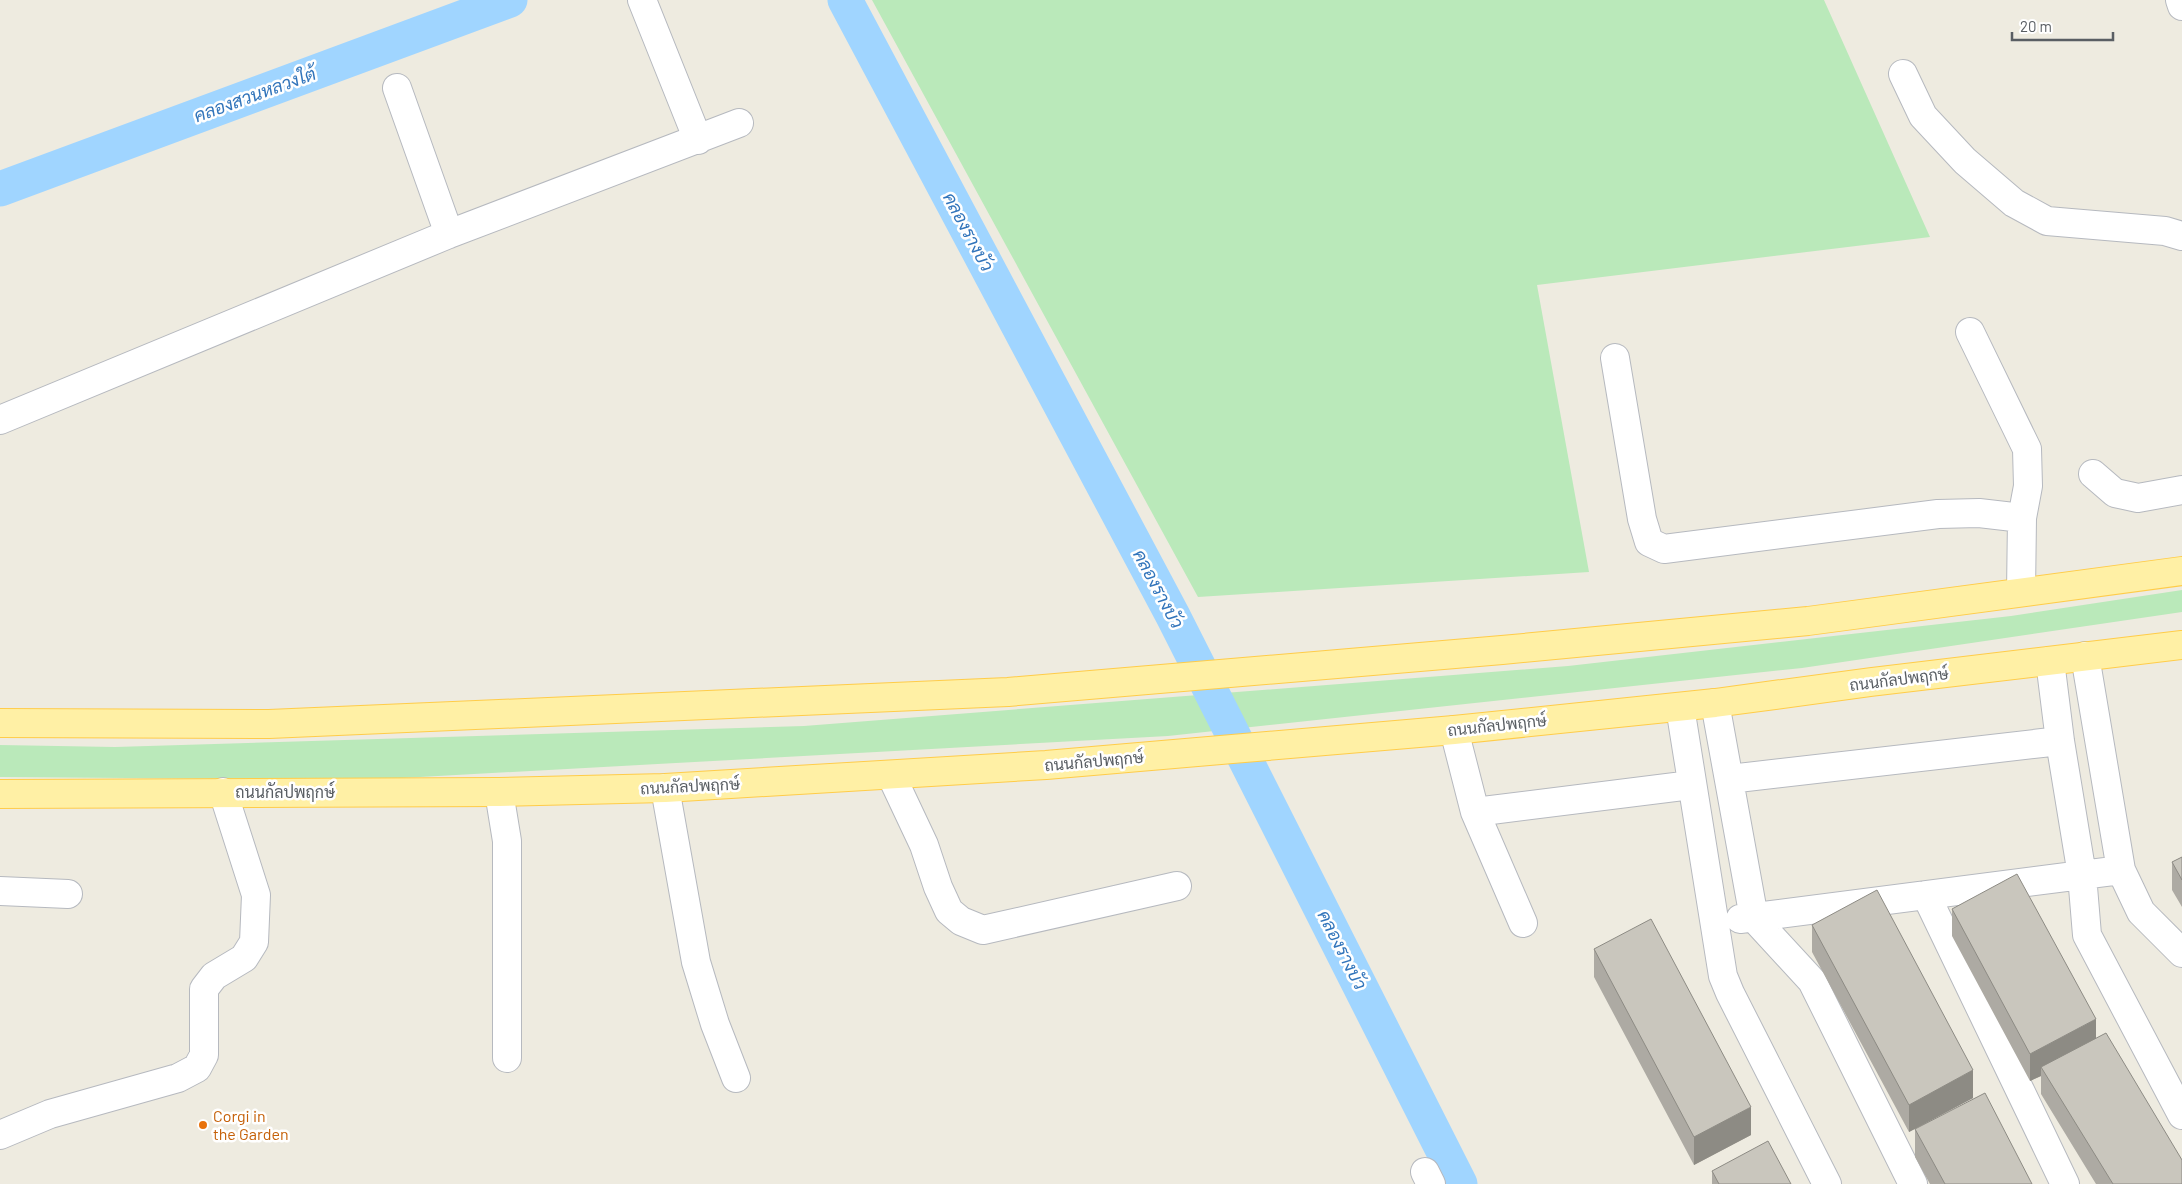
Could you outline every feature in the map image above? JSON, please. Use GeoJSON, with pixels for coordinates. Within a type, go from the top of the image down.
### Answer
{"type":"FeatureCollection","features":[{"type":"Feature","properties":{"kind":"main road"},"geometry":{"type":"LineString","coordinates":[[1,720],[288,723],[1008,692],[1502,650],[1798,622],[2182,571]]}},
{"type":"Feature","properties":{"kind":"main road","name":"ถนนกัลปพฤกษ์"},"geometry":{"type":"LineString","coordinates":[[0,794],[499,792],[665,788],[1187,754],[1680,707],[2182,645]]}},
{"type":"Feature","properties":{"kind":"street"},"geometry":{"type":"LineString","coordinates":[[642,0],[698,140]]}},
{"type":"Feature","properties":{"kind":"street"},"geometry":{"type":"LineString","coordinates":[[2180,0],[2182,6]]}},
{"type":"Feature","properties":{"kind":"street"},"geometry":{"type":"LineString","coordinates":[[1903,74],[1923,116],[1965,162],[2014,203],[2047,221],[2165,231],[2182,236]]}},
{"type":"Feature","properties":{"kind":"street"},"geometry":{"type":"LineString","coordinates":[[397,88],[449,234]]}},
{"type":"Feature","properties":{"kind":"street"},"geometry":{"type":"LineString","coordinates":[[0,420],[449,234],[739,123]]}},
{"type":"Feature","properties":{"kind":"street"},"geometry":{"type":"LineString","coordinates":[[1970,332],[2027,449],[2028,486],[2022,518],[2021,592]]}},
{"type":"Feature","properties":{"kind":"street"},"geometry":{"type":"LineString","coordinates":[[1615,358],[1642,519],[1649,542],[1664,549],[1938,514],[1979,513],[2022,518]]}},
{"type":"Feature","properties":{"kind":"street"},"geometry":{"type":"LineString","coordinates":[[2093,474],[2115,493],[2138,498],[2182,490]]}},
{"type":"Feature","properties":{"kind":"street"},"geometry":{"type":"LineString","coordinates":[[2085,656],[2121,870],[2141,912],[2182,953]]}},
{"type":"Feature","properties":{"kind":"street"},"geometry":{"type":"LineString","coordinates":[[2050,661],[2060,741],[2082,875],[2088,935],[2182,1115]]}},
{"type":"Feature","properties":{"kind":"street"},"geometry":{"type":"LineString","coordinates":[[1715,703],[1754,918],[1812,981],[1913,1184]]}},
{"type":"Feature","properties":{"kind":"street"},"geometry":{"type":"LineString","coordinates":[[1680,707],[1723,976],[1827,1184]]}},
{"type":"Feature","properties":{"kind":"street"},"geometry":{"type":"LineString","coordinates":[[1454,730],[1475,812],[1523,923]]}},
{"type":"Feature","properties":{"kind":"street"},"geometry":{"type":"LineString","coordinates":[[1729,779],[2060,741]]}},
{"type":"Feature","properties":{"kind":"street"},"geometry":{"type":"LineString","coordinates":[[891,774],[924,845],[938,887],[949,911],[960,921],[983,930],[1177,886]]}},
{"type":"Feature","properties":{"kind":"street"},"geometry":{"type":"LineString","coordinates":[[1475,812],[1691,784]]}},
{"type":"Feature","properties":{"kind":"street"},"geometry":{"type":"LineString","coordinates":[[665,788],[696,962],[715,1024],[736,1078]]}},
{"type":"Feature","properties":{"kind":"street"},"geometry":{"type":"LineString","coordinates":[[0,1135],[50,1114],[178,1078],[197,1068],[204,1055],[204,989],[214,976],[244,958],[254,942],[256,895],[223,792]]}},
{"type":"Feature","properties":{"kind":"street"},"geometry":{"type":"LineString","coordinates":[[499,792],[507,841],[507,1058]]}},
{"type":"Feature","properties":{"kind":"street"},"geometry":{"type":"LineString","coordinates":[[1715,921],[1754,918],[2121,870]]}},
{"type":"Feature","properties":{"kind":"street"},"geometry":{"type":"LineString","coordinates":[[0,891],[68,894]]}},
{"type":"Feature","properties":{"kind":"street"},"geometry":{"type":"LineString","coordinates":[[1926,895],[2065,1184]]}},
{"type":"Feature","properties":{"kind":"green space"},"geometry":{"type":"Polygon","coordinates":[[[872,0],[1824,0],[1930,237],[1537,285],[1589,572],[1198,597],[872,0]]]}},
{"type":"Feature","properties":{"kind":"green space"},"geometry":{"type":"Polygon","coordinates":[[[2182,590],[2182,612],[1802,668],[1168,736],[366,780],[0,777],[0,745],[115,747],[804,726],[1568,666],[2011,616],[2182,590]]]}},
{"type":"Feature","properties":{"kind":"building"},"geometry":{"type":"Polygon","coordinates":[[[2182,857],[2182,880],[2172,862],[2182,857]]]}},
{"type":"Feature","properties":{"kind":"building"},"geometry":{"type":"Polygon","coordinates":[[[2017,874],[2096,1019],[2030,1054],[1952,909],[2017,874]]]}},
{"type":"Feature","properties":{"kind":"building"},"geometry":{"type":"Polygon","coordinates":[[[1877,890],[1973,1070],[1909,1105],[1812,925],[1877,890]]]}},
{"type":"Feature","properties":{"kind":"building"},"geometry":{"type":"Polygon","coordinates":[[[1651,919],[1751,1107],[1694,1137],[1594,949],[1651,919]]]}},
{"type":"Feature","properties":{"kind":"building"},"geometry":{"type":"Polygon","coordinates":[[[2106,1033],[2182,1160],[2182,1184],[2113,1184],[2041,1067],[2106,1033]]]}},
{"type":"Feature","properties":{"kind":"building"},"geometry":{"type":"Polygon","coordinates":[[[1985,1093],[2032,1184],[1945,1184],[1915,1129],[1985,1093]]]}},
{"type":"Feature","properties":{"kind":"building"},"geometry":{"type":"Polygon","coordinates":[[[1768,1141],[1791,1184],[1719,1184],[1712,1171],[1768,1141]]]}},
{"type":"Feature","properties":{"kind":"waterway","name":"คลองสวนหลวงใต้"},"geometry":{"type":"LineString","coordinates":[[0,189],[510,0]]}},
{"type":"Feature","properties":{"kind":"waterway","name":"คลองรางบัว"},"geometry":{"type":"LineString","coordinates":[[845,0],[1173,616],[1460,1184]]}},
{"type":"Feature","properties":{"kind":"place","name":"Corgi in the Garden"},"geometry":{"type":"Point","coordinates":[203,1125]}}]}
